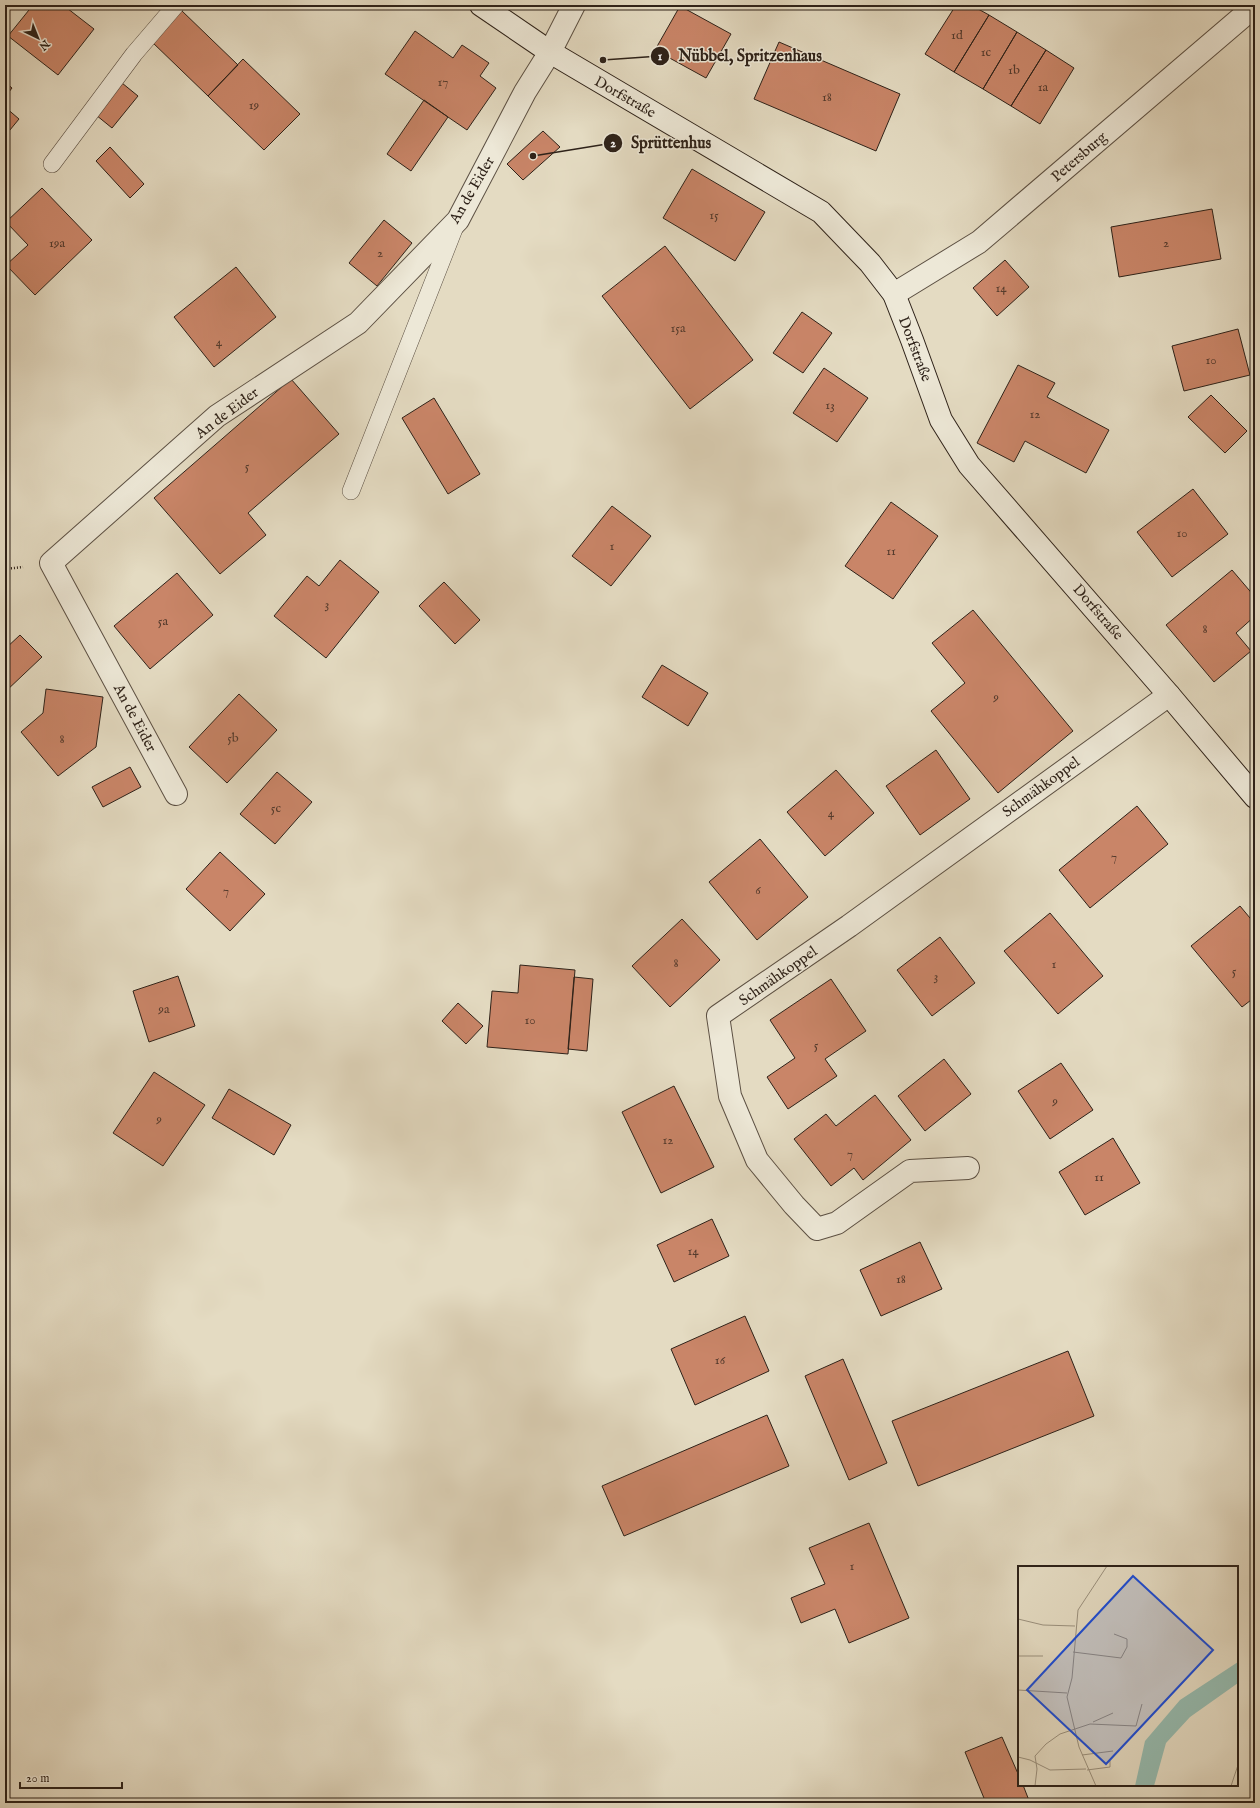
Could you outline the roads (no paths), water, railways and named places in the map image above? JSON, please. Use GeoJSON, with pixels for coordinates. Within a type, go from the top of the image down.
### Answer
{"type":"FeatureCollection","features":[{"type":"Feature","properties":{"kind":"street","name":"Dorfstraße"},"geometry":{"type":"LineString","coordinates":[[480,5],[550,52],[821,212],[870,263],[894,294],[941,420],[969,465],[1169,695],[1255,797]]}},
{"type":"Feature","properties":{"kind":"street","name":"An de Eider"},"geometry":{"type":"LineString","coordinates":[[176,794],[51,563],[217,416],[358,323],[458,220],[525,92],[550,52],[574,5]]}},
{"type":"Feature","properties":{"kind":"street","name":"Petersburg"},"geometry":{"type":"LineString","coordinates":[[894,294],[980,242],[1255,6]]}},
{"type":"Feature","properties":{"kind":"street","name":"Schmähkoppel"},"geometry":{"type":"LineString","coordinates":[[968,1168],[910,1171],[837,1223],[817,1229],[794,1205],[757,1160],[730,1096],[718,1016],[850,926],[1169,695]]}},
{"type":"Feature","properties":{"kind":"lane"},"geometry":{"type":"LineString","coordinates":[[52,164],[134,54],[176,5]]}},
{"type":"Feature","properties":{"kind":"lane"},"geometry":{"type":"LineString","coordinates":[[352,491],[458,220]]}},
{"type":"Feature","properties":{"kind":"place","name":"Nübbel, Spritzenhaus"},"geometry":{"type":"Point","coordinates":[603,60]}},
{"type":"Feature","properties":{"kind":"place","name":"Sprüttenhus"},"geometry":{"type":"Point","coordinates":[533,156]}}]}
